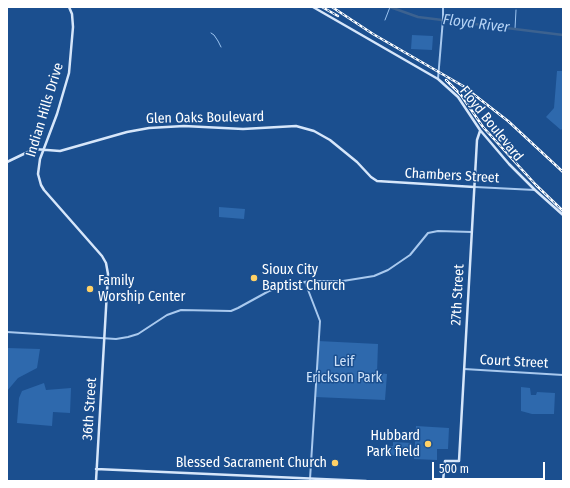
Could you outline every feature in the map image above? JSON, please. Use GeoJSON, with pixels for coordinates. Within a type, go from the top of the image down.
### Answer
{"type":"FeatureCollection","features":[{"type":"Feature","properties":{"kind":"main road","name":"Indian Hills Drive"},"geometry":{"type":"LineString","coordinates":[[69,7],[72,14],[73,27],[69,73],[57,114],[43,150],[38,169],[39,179],[41,185],[99,253],[107,267],[109,277],[105,338]]}},
{"type":"Feature","properties":{"kind":"main road","name":"Floyd Boulevard"},"geometry":{"type":"LineString","coordinates":[[313,7],[438,79],[458,97],[480,131],[509,164],[563,215]]}},
{"type":"Feature","properties":{"kind":"main road","name":"Glen Oaks Boulevard"},"geometry":{"type":"LineString","coordinates":[[7,162],[34,149],[60,151],[127,132],[164,126],[243,129],[296,126],[309,129],[328,138],[357,162],[369,175]]}},
{"type":"Feature","properties":{"kind":"main road","name":"27th Street"},"geometry":{"type":"LineString","coordinates":[[443,481],[444,460],[459,461],[474,187],[477,141],[480,131]]}},
{"type":"Feature","properties":{"kind":"main road","name":"Chambers Street"},"geometry":{"type":"LineString","coordinates":[[369,175],[378,181],[383,182],[474,187]]}},
{"type":"Feature","properties":{"kind":"main road","name":"36th Street"},"geometry":{"type":"LineString","coordinates":[[96,481],[105,338]]}},
{"type":"Feature","properties":{"kind":"main road"},"geometry":{"type":"LineString","coordinates":[[96,469],[366,481]]}},
{"type":"Feature","properties":{"kind":"street"},"geometry":{"type":"LineString","coordinates":[[438,79],[443,7]]}},
{"type":"Feature","properties":{"kind":"street","name":"Chambers Street"},"geometry":{"type":"LineString","coordinates":[[474,187],[535,190]]}},
{"type":"Feature","properties":{"kind":"street"},"geometry":{"type":"LineString","coordinates":[[7,332],[123,338],[138,334],[167,315],[181,310],[234,310],[274,288],[286,285],[305,282],[343,281],[374,276],[388,270],[410,255],[428,233],[438,231],[472,232]]}},
{"type":"Feature","properties":{"kind":"street"},"geometry":{"type":"LineString","coordinates":[[305,282],[320,321],[310,479]]}},
{"type":"Feature","properties":{"kind":"street","name":"Court Street"},"geometry":{"type":"LineString","coordinates":[[464,370],[563,375]]}},
{"type":"Feature","properties":{"kind":"street"},"geometry":{"type":"LineString","coordinates":[[274,481],[275,477]]}},
{"type":"Feature","properties":{"kind":"green space"},"geometry":{"type":"Polygon","coordinates":[[[412,35],[433,36],[432,50],[411,49],[412,35]]]}},
{"type":"Feature","properties":{"kind":"green space"},"geometry":{"type":"Polygon","coordinates":[[[557,71],[563,71],[563,128],[561,130],[546,117],[554,108],[557,71]]]}},
{"type":"Feature","properties":{"kind":"green space"},"geometry":{"type":"Polygon","coordinates":[[[219,207],[245,209],[244,219],[219,217],[219,207]]]}},
{"type":"Feature","properties":{"kind":"green space","name":"Leif Erickson Park"},"geometry":{"type":"Polygon","coordinates":[[[318,341],[378,344],[377,373],[387,374],[385,400],[315,397],[318,341]]]}},
{"type":"Feature","properties":{"kind":"green space"},"geometry":{"type":"Polygon","coordinates":[[[7,348],[40,349],[37,368],[18,378],[7,391],[7,348]]]}},
{"type":"Feature","properties":{"kind":"green space"},"geometry":{"type":"Polygon","coordinates":[[[44,383],[46,390],[71,388],[70,413],[53,412],[52,426],[17,423],[19,398],[22,391],[44,383]]]}},
{"type":"Feature","properties":{"kind":"green space"},"geometry":{"type":"Polygon","coordinates":[[[521,387],[530,388],[531,395],[536,395],[537,392],[555,393],[554,414],[532,414],[521,411],[521,387]]]}},
{"type":"Feature","properties":{"kind":"green space"},"geometry":{"type":"Polygon","coordinates":[[[416,426],[449,428],[448,449],[437,449],[437,460],[414,459],[416,426]]]}},
{"type":"Feature","properties":{"kind":"green space"},"geometry":{"type":"Polygon","coordinates":[[[393,442],[412,443],[411,456],[383,455],[384,446],[393,446],[393,442]]]}},
{"type":"Feature","properties":{"kind":"waterway"},"geometry":{"type":"LineString","coordinates":[[385,20],[390,7]]}},
{"type":"Feature","properties":{"kind":"waterway","name":"Floyd River"},"geometry":{"type":"LineString","coordinates":[[390,7],[418,17],[563,35]]}},
{"type":"Feature","properties":{"kind":"waterway"},"geometry":{"type":"LineString","coordinates":[[515,29],[516,10]]}},
{"type":"Feature","properties":{"kind":"waterway"},"geometry":{"type":"LineString","coordinates":[[211,33],[214,35],[221,47]]}},
{"type":"Feature","properties":{"kind":"railway"},"geometry":{"type":"LineString","coordinates":[[322,7],[338,16]]}},
{"type":"Feature","properties":{"kind":"railway"},"geometry":{"type":"LineString","coordinates":[[332,7],[373,34],[463,86],[508,121],[563,172]]}},
{"type":"Feature","properties":{"kind":"railway"},"geometry":{"type":"LineString","coordinates":[[446,80],[461,95],[483,127],[536,185],[563,211]]}},
{"type":"Feature","properties":{"kind":"place","name":"Sioux City Baptist Church"},"geometry":{"type":"Point","coordinates":[254,278]}},
{"type":"Feature","properties":{"kind":"place","name":"Family Worship Center"},"geometry":{"type":"Point","coordinates":[90,289]}},
{"type":"Feature","properties":{"kind":"place","name":"Hubbard Park field"},"geometry":{"type":"Point","coordinates":[428,444]}},
{"type":"Feature","properties":{"kind":"place","name":"Blessed Sacrament Church"},"geometry":{"type":"Point","coordinates":[335,463]}}]}
